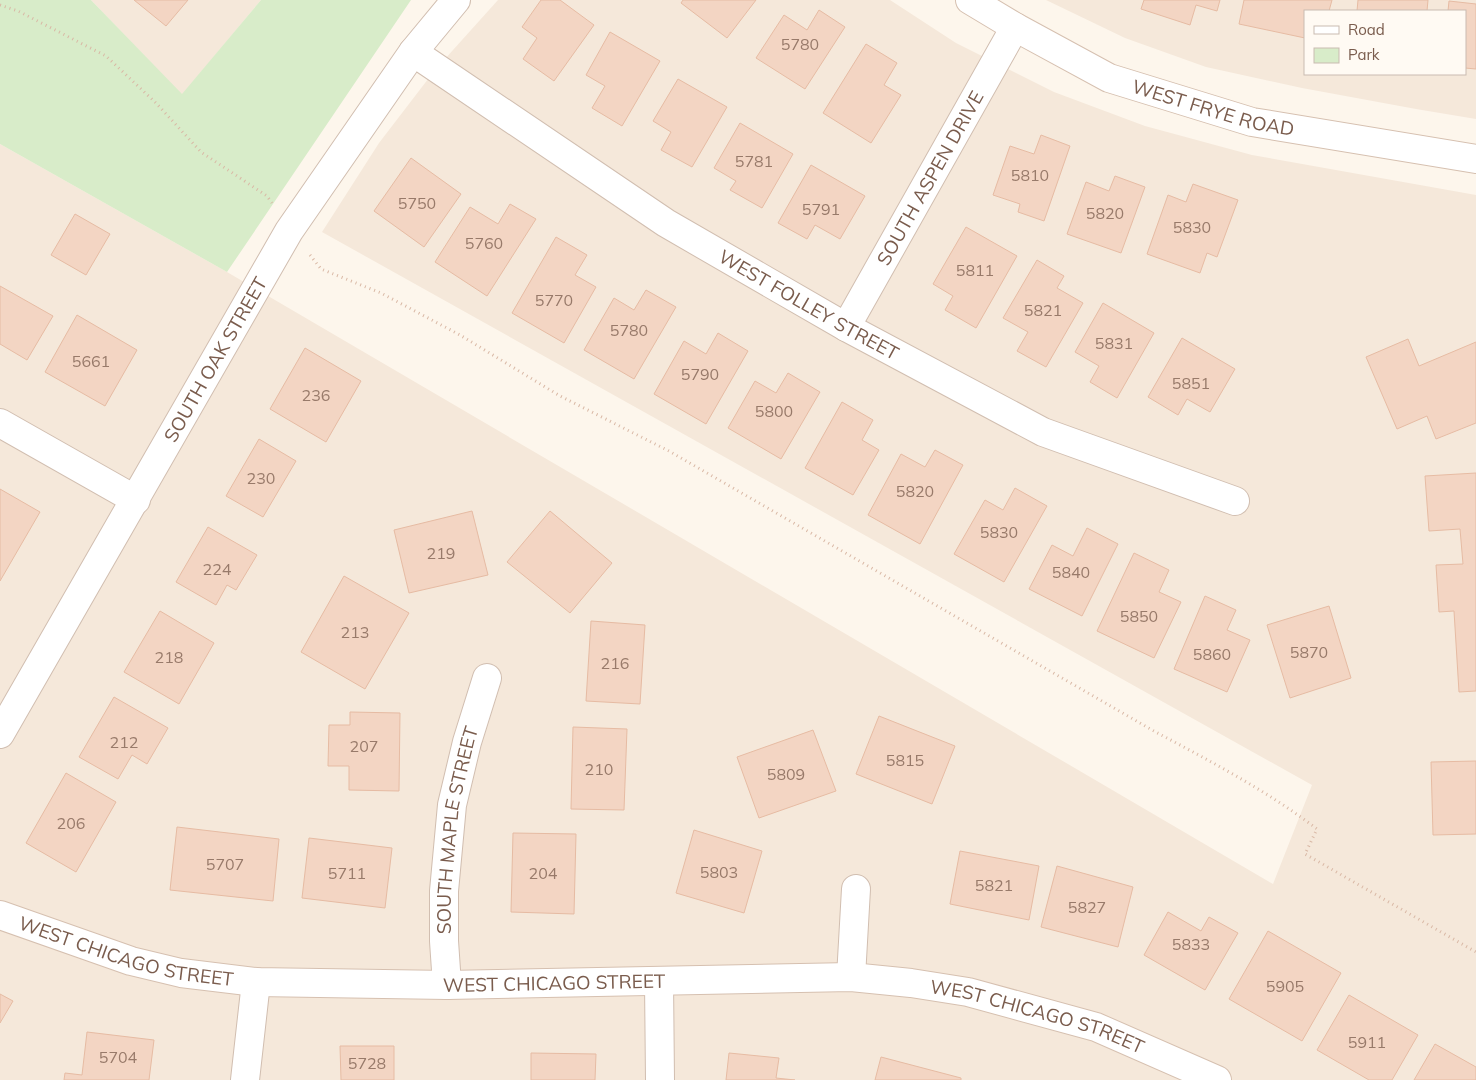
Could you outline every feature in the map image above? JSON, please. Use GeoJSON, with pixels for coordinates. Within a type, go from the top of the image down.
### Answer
{"type":"FeatureCollection","features":[{"type":"Feature","properties":{"kind":"street","name":"SOUTH OAK STREET"},"geometry":{"type":"LineString","coordinates":[[0,734],[289,231],[413,52],[456,0]]}},
{"type":"Feature","properties":{"kind":"street","name":"WEST FRYE ROAD"},"geometry":{"type":"LineString","coordinates":[[970,0],[1014,27],[1109,78],[1252,122],[1476,159]]}},
{"type":"Feature","properties":{"kind":"street","name":"SOUTH ASPEN DRIVE"},"geometry":{"type":"LineString","coordinates":[[846,327],[1014,27]]}},
{"type":"Feature","properties":{"kind":"street","name":"WEST FOLLEY STREET"},"geometry":{"type":"LineString","coordinates":[[413,52],[666,223],[846,327],[1043,432],[1235,501]]}},
{"type":"Feature","properties":{"kind":"street"},"geometry":{"type":"LineString","coordinates":[[0,423],[136,500]]}},
{"type":"Feature","properties":{"kind":"street","name":"SOUTH MAPLE STREET"},"geometry":{"type":"LineString","coordinates":[[447,985],[444,941],[444,891],[452,805],[467,742],[487,678]]}},
{"type":"Feature","properties":{"kind":"street"},"geometry":{"type":"LineString","coordinates":[[852,977],[856,889]]}},
{"type":"Feature","properties":{"kind":"street","name":"WEST CHICAGO STREET"},"geometry":{"type":"LineString","coordinates":[[0,915],[131,961],[181,973],[256,982],[447,985],[852,977],[911,983],[968,992],[1096,1028],[1217,1080]]}},
{"type":"Feature","properties":{"kind":"street"},"geometry":{"type":"LineString","coordinates":[[659,981],[660,1080]]}},
{"type":"Feature","properties":{"kind":"street","name":"WEST CHICAGO STREET"},"geometry":{"type":"LineString","coordinates":[[245,1080],[256,982]]}},
{"type":"Feature","properties":{"kind":"path"},"geometry":{"type":"LineString","coordinates":[[0,5],[18,11],[106,56],[156,102],[201,152],[267,196],[289,231],[321,269],[381,293],[460,335],[560,396],[669,451],[1144,726],[1235,776],[1317,828],[1305,854],[1476,952]]}},
{"type":"Feature","properties":{"kind":"shaded area"},"geometry":{"type":"Polygon","coordinates":[[[91,0],[261,0],[182,95],[91,0]]]}},
{"type":"Feature","properties":{"kind":"shaded area"},"geometry":{"type":"Polygon","coordinates":[[[498,0],[890,0],[956,43],[1054,92],[1145,126],[1252,155],[1476,195],[1476,1080],[0,1080],[0,144],[227,272],[1273,884],[1312,785],[322,232],[379,143],[435,70],[498,0]]]}},
{"type":"Feature","properties":{"kind":"shaded area"},"geometry":{"type":"Polygon","coordinates":[[[1046,0],[1476,0],[1476,119],[1302,88],[1206,67],[1125,38],[1046,0]]]}},
{"type":"Feature","properties":{"kind":"green space"},"geometry":{"type":"Polygon","coordinates":[[[0,0],[91,0],[182,94],[261,0],[411,0],[227,272],[0,144],[0,0]]]}},
{"type":"Feature","properties":{"kind":"building"},"geometry":{"type":"Polygon","coordinates":[[[134,0],[188,0],[166,26],[134,0]]]}},
{"type":"Feature","properties":{"kind":"building"},"geometry":{"type":"Polygon","coordinates":[[[541,0],[560,0],[594,25],[554,81],[523,59],[537,38],[522,27],[541,0]]]}},
{"type":"Feature","properties":{"kind":"building"},"geometry":{"type":"Polygon","coordinates":[[[683,0],[756,0],[727,38],[681,3],[683,0]]]}},
{"type":"Feature","properties":{"kind":"building"},"geometry":{"type":"Polygon","coordinates":[[[1144,0],[1220,0],[1217,11],[1196,5],[1190,25],[1141,9],[1144,0]]]}},
{"type":"Feature","properties":{"kind":"building"},"geometry":{"type":"Polygon","coordinates":[[[1244,0],[1332,0],[1329,10],[1304,10],[1304,38],[1239,24],[1244,0]]]}},
{"type":"Feature","properties":{"kind":"building"},"geometry":{"type":"Polygon","coordinates":[[[1358,0],[1428,0],[1427,10],[1357,10],[1358,0]]]}},
{"type":"Feature","properties":{"kind":"building"},"geometry":{"type":"Polygon","coordinates":[[[1449,1],[1476,4],[1476,69],[1466,68],[1466,10],[1448,10],[1449,1]]]}},
{"type":"Feature","properties":{"kind":"building"},"geometry":{"type":"Polygon","coordinates":[[[819,10],[845,27],[805,89],[756,58],[784,15],[807,30],[819,10]]]}},
{"type":"Feature","properties":{"kind":"building"},"geometry":{"type":"Polygon","coordinates":[[[610,32],[660,61],[622,126],[592,108],[605,86],[586,75],[610,32]]]}},
{"type":"Feature","properties":{"kind":"building"},"geometry":{"type":"Polygon","coordinates":[[[866,44],[897,63],[884,85],[901,95],[871,143],[823,113],[866,44]]]}},
{"type":"Feature","properties":{"kind":"building"},"geometry":{"type":"Polygon","coordinates":[[[678,79],[727,107],[692,167],[661,150],[671,132],[653,121],[678,79]]]}},
{"type":"Feature","properties":{"kind":"building"},"geometry":{"type":"Polygon","coordinates":[[[740,123],[793,154],[762,208],[730,190],[736,181],[714,168],[740,123]]]}},
{"type":"Feature","properties":{"kind":"building"},"geometry":{"type":"Polygon","coordinates":[[[1041,135],[1070,146],[1044,221],[1018,212],[1020,204],[993,195],[1010,146],[1034,154],[1041,135]]]}},
{"type":"Feature","properties":{"kind":"building"},"geometry":{"type":"Polygon","coordinates":[[[411,158],[461,194],[424,247],[374,211],[411,158]]]}},
{"type":"Feature","properties":{"kind":"building"},"geometry":{"type":"Polygon","coordinates":[[[811,165],[865,196],[840,239],[815,225],[807,239],[778,223],[811,165]]]}},
{"type":"Feature","properties":{"kind":"building"},"geometry":{"type":"Polygon","coordinates":[[[1115,176],[1145,187],[1121,253],[1067,234],[1086,182],[1109,191],[1115,176]]]}},
{"type":"Feature","properties":{"kind":"building"},"geometry":{"type":"Polygon","coordinates":[[[1193,184],[1238,200],[1217,257],[1207,253],[1200,273],[1147,254],[1168,195],[1186,202],[1193,184]]]}},
{"type":"Feature","properties":{"kind":"building"},"geometry":{"type":"Polygon","coordinates":[[[510,204],[536,219],[487,296],[435,262],[470,207],[498,224],[510,204]]]}},
{"type":"Feature","properties":{"kind":"building"},"geometry":{"type":"Polygon","coordinates":[[[75,214],[110,234],[86,275],[51,255],[75,214]]]}},
{"type":"Feature","properties":{"kind":"building"},"geometry":{"type":"Polygon","coordinates":[[[966,227],[1017,256],[976,328],[945,310],[953,296],[933,284],[966,227]]]}},
{"type":"Feature","properties":{"kind":"building"},"geometry":{"type":"Polygon","coordinates":[[[556,237],[587,255],[575,275],[596,287],[564,343],[512,313],[556,237]]]}},
{"type":"Feature","properties":{"kind":"building"},"geometry":{"type":"Polygon","coordinates":[[[1037,260],[1064,276],[1057,288],[1083,303],[1046,367],[1017,351],[1028,332],[1003,318],[1037,260]]]}},
{"type":"Feature","properties":{"kind":"building"},"geometry":{"type":"Polygon","coordinates":[[[0,286],[53,316],[27,360],[0,344],[0,286]]]}},
{"type":"Feature","properties":{"kind":"building"},"geometry":{"type":"Polygon","coordinates":[[[646,290],[676,307],[634,379],[584,350],[614,298],[634,310],[646,290]]]}},
{"type":"Feature","properties":{"kind":"building"},"geometry":{"type":"Polygon","coordinates":[[[1103,303],[1154,333],[1117,398],[1090,382],[1099,366],[1075,352],[1103,303]]]}},
{"type":"Feature","properties":{"kind":"building"},"geometry":{"type":"Polygon","coordinates":[[[77,315],[137,350],[105,406],[45,372],[77,315]]]}},
{"type":"Feature","properties":{"kind":"building"},"geometry":{"type":"Polygon","coordinates":[[[718,333],[748,351],[706,424],[654,394],[684,341],[706,354],[718,333]]]}},
{"type":"Feature","properties":{"kind":"building"},"geometry":{"type":"Polygon","coordinates":[[[1182,338],[1235,369],[1210,412],[1187,399],[1178,415],[1148,397],[1182,338]]]}},
{"type":"Feature","properties":{"kind":"building"},"geometry":{"type":"Polygon","coordinates":[[[1408,339],[1419,366],[1476,342],[1476,423],[1436,439],[1427,416],[1397,429],[1366,357],[1408,339]]]}},
{"type":"Feature","properties":{"kind":"building"},"geometry":{"type":"Polygon","coordinates":[[[305,348],[361,381],[326,442],[270,409],[305,348]]]}},
{"type":"Feature","properties":{"kind":"building"},"geometry":{"type":"Polygon","coordinates":[[[788,373],[820,392],[781,459],[728,428],[755,381],[776,393],[788,373]]]}},
{"type":"Feature","properties":{"kind":"building"},"geometry":{"type":"Polygon","coordinates":[[[842,402],[873,420],[862,440],[879,450],[853,495],[805,468],[842,402]]]}},
{"type":"Feature","properties":{"kind":"building"},"geometry":{"type":"Polygon","coordinates":[[[259,439],[296,461],[263,517],[226,496],[259,439]]]}},
{"type":"Feature","properties":{"kind":"building"},"geometry":{"type":"Polygon","coordinates":[[[935,450],[963,465],[920,544],[868,515],[901,454],[925,467],[935,450]]]}},
{"type":"Feature","properties":{"kind":"building"},"geometry":{"type":"Polygon","coordinates":[[[1476,473],[1476,691],[1459,692],[1454,611],[1439,612],[1436,565],[1463,564],[1460,529],[1429,531],[1425,476],[1476,473]]]}},
{"type":"Feature","properties":{"kind":"building"},"geometry":{"type":"Polygon","coordinates":[[[1015,488],[1047,506],[1004,582],[954,554],[985,500],[1003,510],[1015,488]]]}},
{"type":"Feature","properties":{"kind":"building"},"geometry":{"type":"Polygon","coordinates":[[[0,489],[40,512],[0,581],[0,489]]]}},
{"type":"Feature","properties":{"kind":"building"},"geometry":{"type":"Polygon","coordinates":[[[472,511],[488,575],[409,593],[394,530],[472,511]]]}},
{"type":"Feature","properties":{"kind":"building"},"geometry":{"type":"Polygon","coordinates":[[[550,511],[612,563],[570,613],[507,562],[550,511]]]}},
{"type":"Feature","properties":{"kind":"building"},"geometry":{"type":"Polygon","coordinates":[[[208,527],[257,555],[236,590],[227,585],[216,605],[176,582],[208,527]]]}},
{"type":"Feature","properties":{"kind":"building"},"geometry":{"type":"Polygon","coordinates":[[[1087,528],[1118,544],[1082,616],[1029,589],[1052,545],[1073,556],[1087,528]]]}},
{"type":"Feature","properties":{"kind":"building"},"geometry":{"type":"Polygon","coordinates":[[[1134,553],[1169,570],[1159,592],[1181,602],[1154,658],[1097,631],[1134,553]]]}},
{"type":"Feature","properties":{"kind":"building"},"geometry":{"type":"Polygon","coordinates":[[[344,576],[409,613],[365,689],[301,652],[344,576]]]}},
{"type":"Feature","properties":{"kind":"building"},"geometry":{"type":"Polygon","coordinates":[[[1205,596],[1236,610],[1227,630],[1250,640],[1227,692],[1174,669],[1205,596]]]}},
{"type":"Feature","properties":{"kind":"building"},"geometry":{"type":"Polygon","coordinates":[[[1329,606],[1351,678],[1290,698],[1267,625],[1329,606]]]}},
{"type":"Feature","properties":{"kind":"building"},"geometry":{"type":"Polygon","coordinates":[[[160,611],[214,643],[179,704],[124,672],[160,611]]]}},
{"type":"Feature","properties":{"kind":"building"},"geometry":{"type":"Polygon","coordinates":[[[591,621],[645,625],[640,704],[586,701],[591,621]]]}},
{"type":"Feature","properties":{"kind":"building"},"geometry":{"type":"Polygon","coordinates":[[[114,697],[168,728],[147,764],[132,755],[118,779],[79,757],[114,697]]]}},
{"type":"Feature","properties":{"kind":"building"},"geometry":{"type":"Polygon","coordinates":[[[350,712],[400,713],[399,791],[349,790],[349,766],[328,766],[329,725],[350,725],[350,712]]]}},
{"type":"Feature","properties":{"kind":"building"},"geometry":{"type":"Polygon","coordinates":[[[879,716],[955,746],[932,804],[856,774],[879,716]]]}},
{"type":"Feature","properties":{"kind":"building"},"geometry":{"type":"Polygon","coordinates":[[[573,727],[627,729],[624,810],[571,809],[573,727]]]}},
{"type":"Feature","properties":{"kind":"building"},"geometry":{"type":"Polygon","coordinates":[[[813,730],[836,791],[759,818],[737,757],[813,730]]]}},
{"type":"Feature","properties":{"kind":"building"},"geometry":{"type":"Polygon","coordinates":[[[1476,761],[1476,834],[1433,835],[1431,762],[1476,761]]]}},
{"type":"Feature","properties":{"kind":"building"},"geometry":{"type":"Polygon","coordinates":[[[66,773],[116,802],[76,872],[26,843],[66,773]]]}},
{"type":"Feature","properties":{"kind":"building"},"geometry":{"type":"Polygon","coordinates":[[[177,827],[279,839],[273,901],[170,890],[177,827]]]}},
{"type":"Feature","properties":{"kind":"building"},"geometry":{"type":"Polygon","coordinates":[[[694,830],[762,851],[744,913],[676,893],[694,830]]]}},
{"type":"Feature","properties":{"kind":"building"},"geometry":{"type":"Polygon","coordinates":[[[513,833],[576,834],[574,914],[511,912],[513,833]]]}},
{"type":"Feature","properties":{"kind":"building"},"geometry":{"type":"Polygon","coordinates":[[[309,838],[392,848],[385,908],[302,898],[309,838]]]}},
{"type":"Feature","properties":{"kind":"building"},"geometry":{"type":"Polygon","coordinates":[[[960,851],[1039,866],[1029,920],[950,904],[960,851]]]}},
{"type":"Feature","properties":{"kind":"building"},"geometry":{"type":"Polygon","coordinates":[[[1057,866],[1133,887],[1118,947],[1041,927],[1057,866]]]}},
{"type":"Feature","properties":{"kind":"building"},"geometry":{"type":"Polygon","coordinates":[[[1168,912],[1201,931],[1209,917],[1238,933],[1205,990],[1144,955],[1168,912]]]}},
{"type":"Feature","properties":{"kind":"building"},"geometry":{"type":"Polygon","coordinates":[[[1268,931],[1341,973],[1302,1041],[1229,999],[1268,931]]]}},
{"type":"Feature","properties":{"kind":"building"},"geometry":{"type":"Polygon","coordinates":[[[0,994],[13,1001],[0,1023],[0,994]]]}},
{"type":"Feature","properties":{"kind":"building"},"geometry":{"type":"Polygon","coordinates":[[[1349,995],[1418,1035],[1392,1080],[1369,1080],[1317,1050],[1349,995]]]}},
{"type":"Feature","properties":{"kind":"building"},"geometry":{"type":"Polygon","coordinates":[[[87,1032],[154,1040],[149,1080],[64,1080],[65,1073],[82,1075],[87,1032]]]}},
{"type":"Feature","properties":{"kind":"building"},"geometry":{"type":"Polygon","coordinates":[[[1435,1044],[1476,1067],[1476,1080],[1414,1080],[1435,1044]]]}},
{"type":"Feature","properties":{"kind":"building"},"geometry":{"type":"Polygon","coordinates":[[[340,1046],[394,1046],[394,1080],[341,1080],[340,1046]]]}},
{"type":"Feature","properties":{"kind":"building"},"geometry":{"type":"Polygon","coordinates":[[[531,1053],[596,1054],[595,1080],[531,1080],[531,1053]]]}},
{"type":"Feature","properties":{"kind":"building"},"geometry":{"type":"Polygon","coordinates":[[[729,1053],[779,1058],[776,1078],[795,1080],[726,1080],[729,1053]]]}},
{"type":"Feature","properties":{"kind":"building"},"geometry":{"type":"Polygon","coordinates":[[[881,1057],[961,1078],[961,1080],[875,1080],[881,1057]]]}}]}
